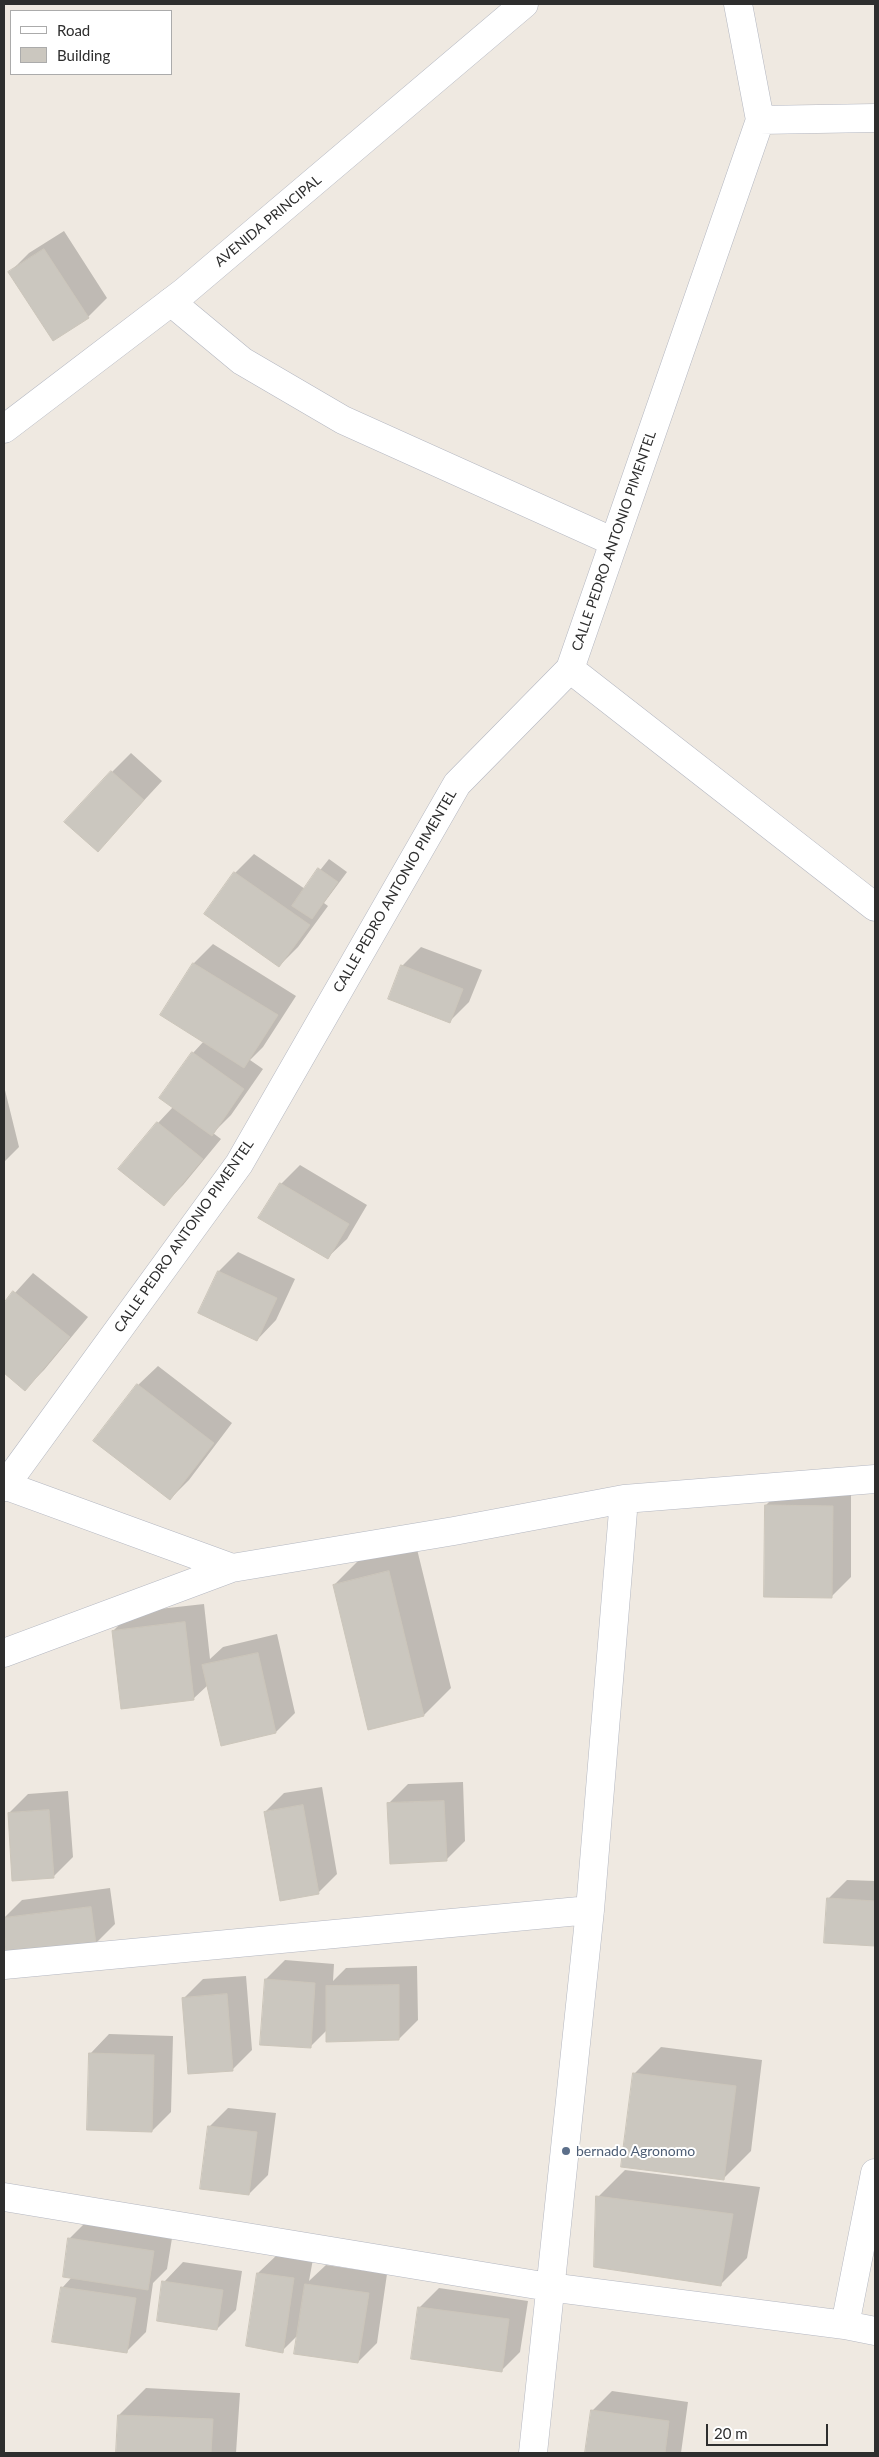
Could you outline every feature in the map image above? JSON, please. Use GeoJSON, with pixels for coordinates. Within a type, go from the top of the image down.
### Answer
{"type":"FeatureCollection","features":[{"type":"Feature","properties":{"kind":"street","name":"AVENIDA PRINCIPAL"},"geometry":{"type":"LineString","coordinates":[[4,429],[171,302],[524,4]]}},
{"type":"Feature","properties":{"kind":"street","name":"CALLE PEDRO ANTONIO PIMENTEL"},"geometry":{"type":"LineString","coordinates":[[4,1486],[239,1164],[457,784],[570,669],[760,120],[738,4]]}},
{"type":"Feature","properties":{"kind":"street"},"geometry":{"type":"LineString","coordinates":[[760,120],[875,118]]}},
{"type":"Feature","properties":{"kind":"street"},"geometry":{"type":"LineString","coordinates":[[171,302],[242,361],[343,420],[614,542]]}},
{"type":"Feature","properties":{"kind":"street"},"geometry":{"type":"LineString","coordinates":[[570,669],[875,907]]}},
{"type":"Feature","properties":{"kind":"street"},"geometry":{"type":"LineString","coordinates":[[4,1653],[232,1568],[454,1531],[624,1499],[875,1479]]}},
{"type":"Feature","properties":{"kind":"street"},"geometry":{"type":"LineString","coordinates":[[4,1486],[232,1568]]}},
{"type":"Feature","properties":{"kind":"street"},"geometry":{"type":"LineString","coordinates":[[533,2453],[590,1910],[624,1499]]}},
{"type":"Feature","properties":{"kind":"street"},"geometry":{"type":"LineString","coordinates":[[4,1965],[590,1910]]}},
{"type":"Feature","properties":{"kind":"street"},"geometry":{"type":"LineString","coordinates":[[845,2325],[875,2173]]}},
{"type":"Feature","properties":{"kind":"street"},"geometry":{"type":"LineString","coordinates":[[4,2197],[549,2287],[845,2325],[875,2331]]}},
{"type":"Feature","properties":{"kind":"building"},"geometry":{"type":"Polygon","coordinates":[[[44,249],[89,318],[53,341],[8,272],[44,249]]]}},
{"type":"Feature","properties":{"kind":"building"},"geometry":{"type":"Polygon","coordinates":[[[111,771],[144,800],[98,852],[64,822],[111,771]]]}},
{"type":"Feature","properties":{"kind":"building"},"geometry":{"type":"Polygon","coordinates":[[[318,868],[338,882],[312,919],[292,906],[318,868]]]}},
{"type":"Feature","properties":{"kind":"building"},"geometry":{"type":"Polygon","coordinates":[[[234,872],[310,925],[279,967],[204,914],[234,872]]]}},
{"type":"Feature","properties":{"kind":"building"},"geometry":{"type":"Polygon","coordinates":[[[193,963],[278,1015],[244,1068],[160,1015],[193,963]]]}},
{"type":"Feature","properties":{"kind":"building"},"geometry":{"type":"Polygon","coordinates":[[[401,965],[463,989],[450,1023],[388,999],[401,965]]]}},
{"type":"Feature","properties":{"kind":"building"},"geometry":{"type":"Polygon","coordinates":[[[192,1052],[244,1089],[212,1136],[159,1098],[192,1052]]]}},
{"type":"Feature","properties":{"kind":"building"},"geometry":{"type":"Polygon","coordinates":[[[157,1122],[203,1159],[164,1206],[118,1169],[157,1122]]]}},
{"type":"Feature","properties":{"kind":"building"},"geometry":{"type":"Polygon","coordinates":[[[280,1183],[349,1224],[328,1259],[258,1218],[280,1183]]]}},
{"type":"Feature","properties":{"kind":"building"},"geometry":{"type":"Polygon","coordinates":[[[218,1271],[277,1298],[257,1341],[198,1313],[218,1271]]]}},
{"type":"Feature","properties":{"kind":"building"},"geometry":{"type":"Polygon","coordinates":[[[13,1291],[70,1337],[25,1391],[4,1373],[4,1303],[13,1291]]]}},
{"type":"Feature","properties":{"kind":"building"},"geometry":{"type":"Polygon","coordinates":[[[137,1384],[214,1443],[170,1500],[93,1441],[137,1384]]]}},
{"type":"Feature","properties":{"kind":"building"},"geometry":{"type":"Polygon","coordinates":[[[765,1505],[833,1506],[832,1598],[764,1597],[765,1505]]]}},
{"type":"Feature","properties":{"kind":"building"},"geometry":{"type":"Polygon","coordinates":[[[389,1571],[424,1716],[368,1730],[333,1585],[389,1571]]]}},
{"type":"Feature","properties":{"kind":"building"},"geometry":{"type":"Polygon","coordinates":[[[185,1622],[194,1700],[121,1709],[112,1631],[185,1622]]]}},
{"type":"Feature","properties":{"kind":"building"},"geometry":{"type":"Polygon","coordinates":[[[258,1653],[276,1733],[221,1746],[202,1665],[258,1653]]]}},
{"type":"Feature","properties":{"kind":"building"},"geometry":{"type":"Polygon","coordinates":[[[444,1801],[447,1861],[390,1864],[387,1803],[444,1801]]]}},
{"type":"Feature","properties":{"kind":"building"},"geometry":{"type":"Polygon","coordinates":[[[303,1805],[319,1894],[280,1901],[264,1812],[303,1805]]]}},
{"type":"Feature","properties":{"kind":"building"},"geometry":{"type":"Polygon","coordinates":[[[49,1810],[54,1878],[12,1881],[8,1813],[49,1810]]]}},
{"type":"Feature","properties":{"kind":"building"},"geometry":{"type":"Polygon","coordinates":[[[827,1898],[875,1901],[875,1946],[824,1943],[827,1898]]]}},
{"type":"Feature","properties":{"kind":"building"},"geometry":{"type":"Polygon","coordinates":[[[91,1907],[96,1944],[6,1956],[4,1918],[91,1907]]]}},
{"type":"Feature","properties":{"kind":"building"},"geometry":{"type":"Polygon","coordinates":[[[265,1979],[315,1983],[311,2048],[260,2045],[265,1979]]]}},
{"type":"Feature","properties":{"kind":"building"},"geometry":{"type":"Polygon","coordinates":[[[399,1985],[399,2040],[326,2042],[326,1986],[399,1985]]]}},
{"type":"Feature","properties":{"kind":"building"},"geometry":{"type":"Polygon","coordinates":[[[227,1994],[233,2071],[188,2074],[182,1998],[227,1994]]]}},
{"type":"Feature","properties":{"kind":"building"},"geometry":{"type":"Polygon","coordinates":[[[89,2053],[154,2055],[152,2132],[87,2130],[89,2053]]]}},
{"type":"Feature","properties":{"kind":"building"},"geometry":{"type":"Polygon","coordinates":[[[633,2073],[736,2086],[724,2180],[621,2167],[633,2073]]]}},
{"type":"Feature","properties":{"kind":"building"},"geometry":{"type":"Polygon","coordinates":[[[208,2126],[257,2132],[249,2195],[200,2189],[208,2126]]]}},
{"type":"Feature","properties":{"kind":"building"},"geometry":{"type":"Polygon","coordinates":[[[596,2196],[733,2214],[721,2286],[594,2267],[596,2196]]]}},
{"type":"Feature","properties":{"kind":"building"},"geometry":{"type":"Polygon","coordinates":[[[68,2238],[154,2251],[148,2290],[63,2277],[68,2238]]]}},
{"type":"Feature","properties":{"kind":"building"},"geometry":{"type":"Polygon","coordinates":[[[257,2273],[294,2278],[283,2353],[246,2346],[257,2273]]]}},
{"type":"Feature","properties":{"kind":"building"},"geometry":{"type":"Polygon","coordinates":[[[162,2281],[223,2290],[217,2330],[157,2321],[162,2281]]]}},
{"type":"Feature","properties":{"kind":"building"},"geometry":{"type":"Polygon","coordinates":[[[305,2284],[369,2293],[358,2363],[294,2354],[305,2284]]]}},
{"type":"Feature","properties":{"kind":"building"},"geometry":{"type":"Polygon","coordinates":[[[61,2287],[136,2298],[127,2353],[52,2342],[61,2287]]]}},
{"type":"Feature","properties":{"kind":"building"},"geometry":{"type":"Polygon","coordinates":[[[418,2307],[509,2319],[502,2372],[411,2359],[418,2307]]]}},
{"type":"Feature","properties":{"kind":"building"},"geometry":{"type":"Polygon","coordinates":[[[591,2410],[669,2421],[665,2453],[585,2453],[591,2410]]]}},
{"type":"Feature","properties":{"kind":"building"},"geometry":{"type":"Polygon","coordinates":[[[118,2415],[213,2419],[211,2453],[116,2453],[118,2415]]]}},
{"type":"Feature","properties":{"kind":"place","name":"bernado Agronomo"},"geometry":{"type":"Point","coordinates":[566,2151]}}]}
